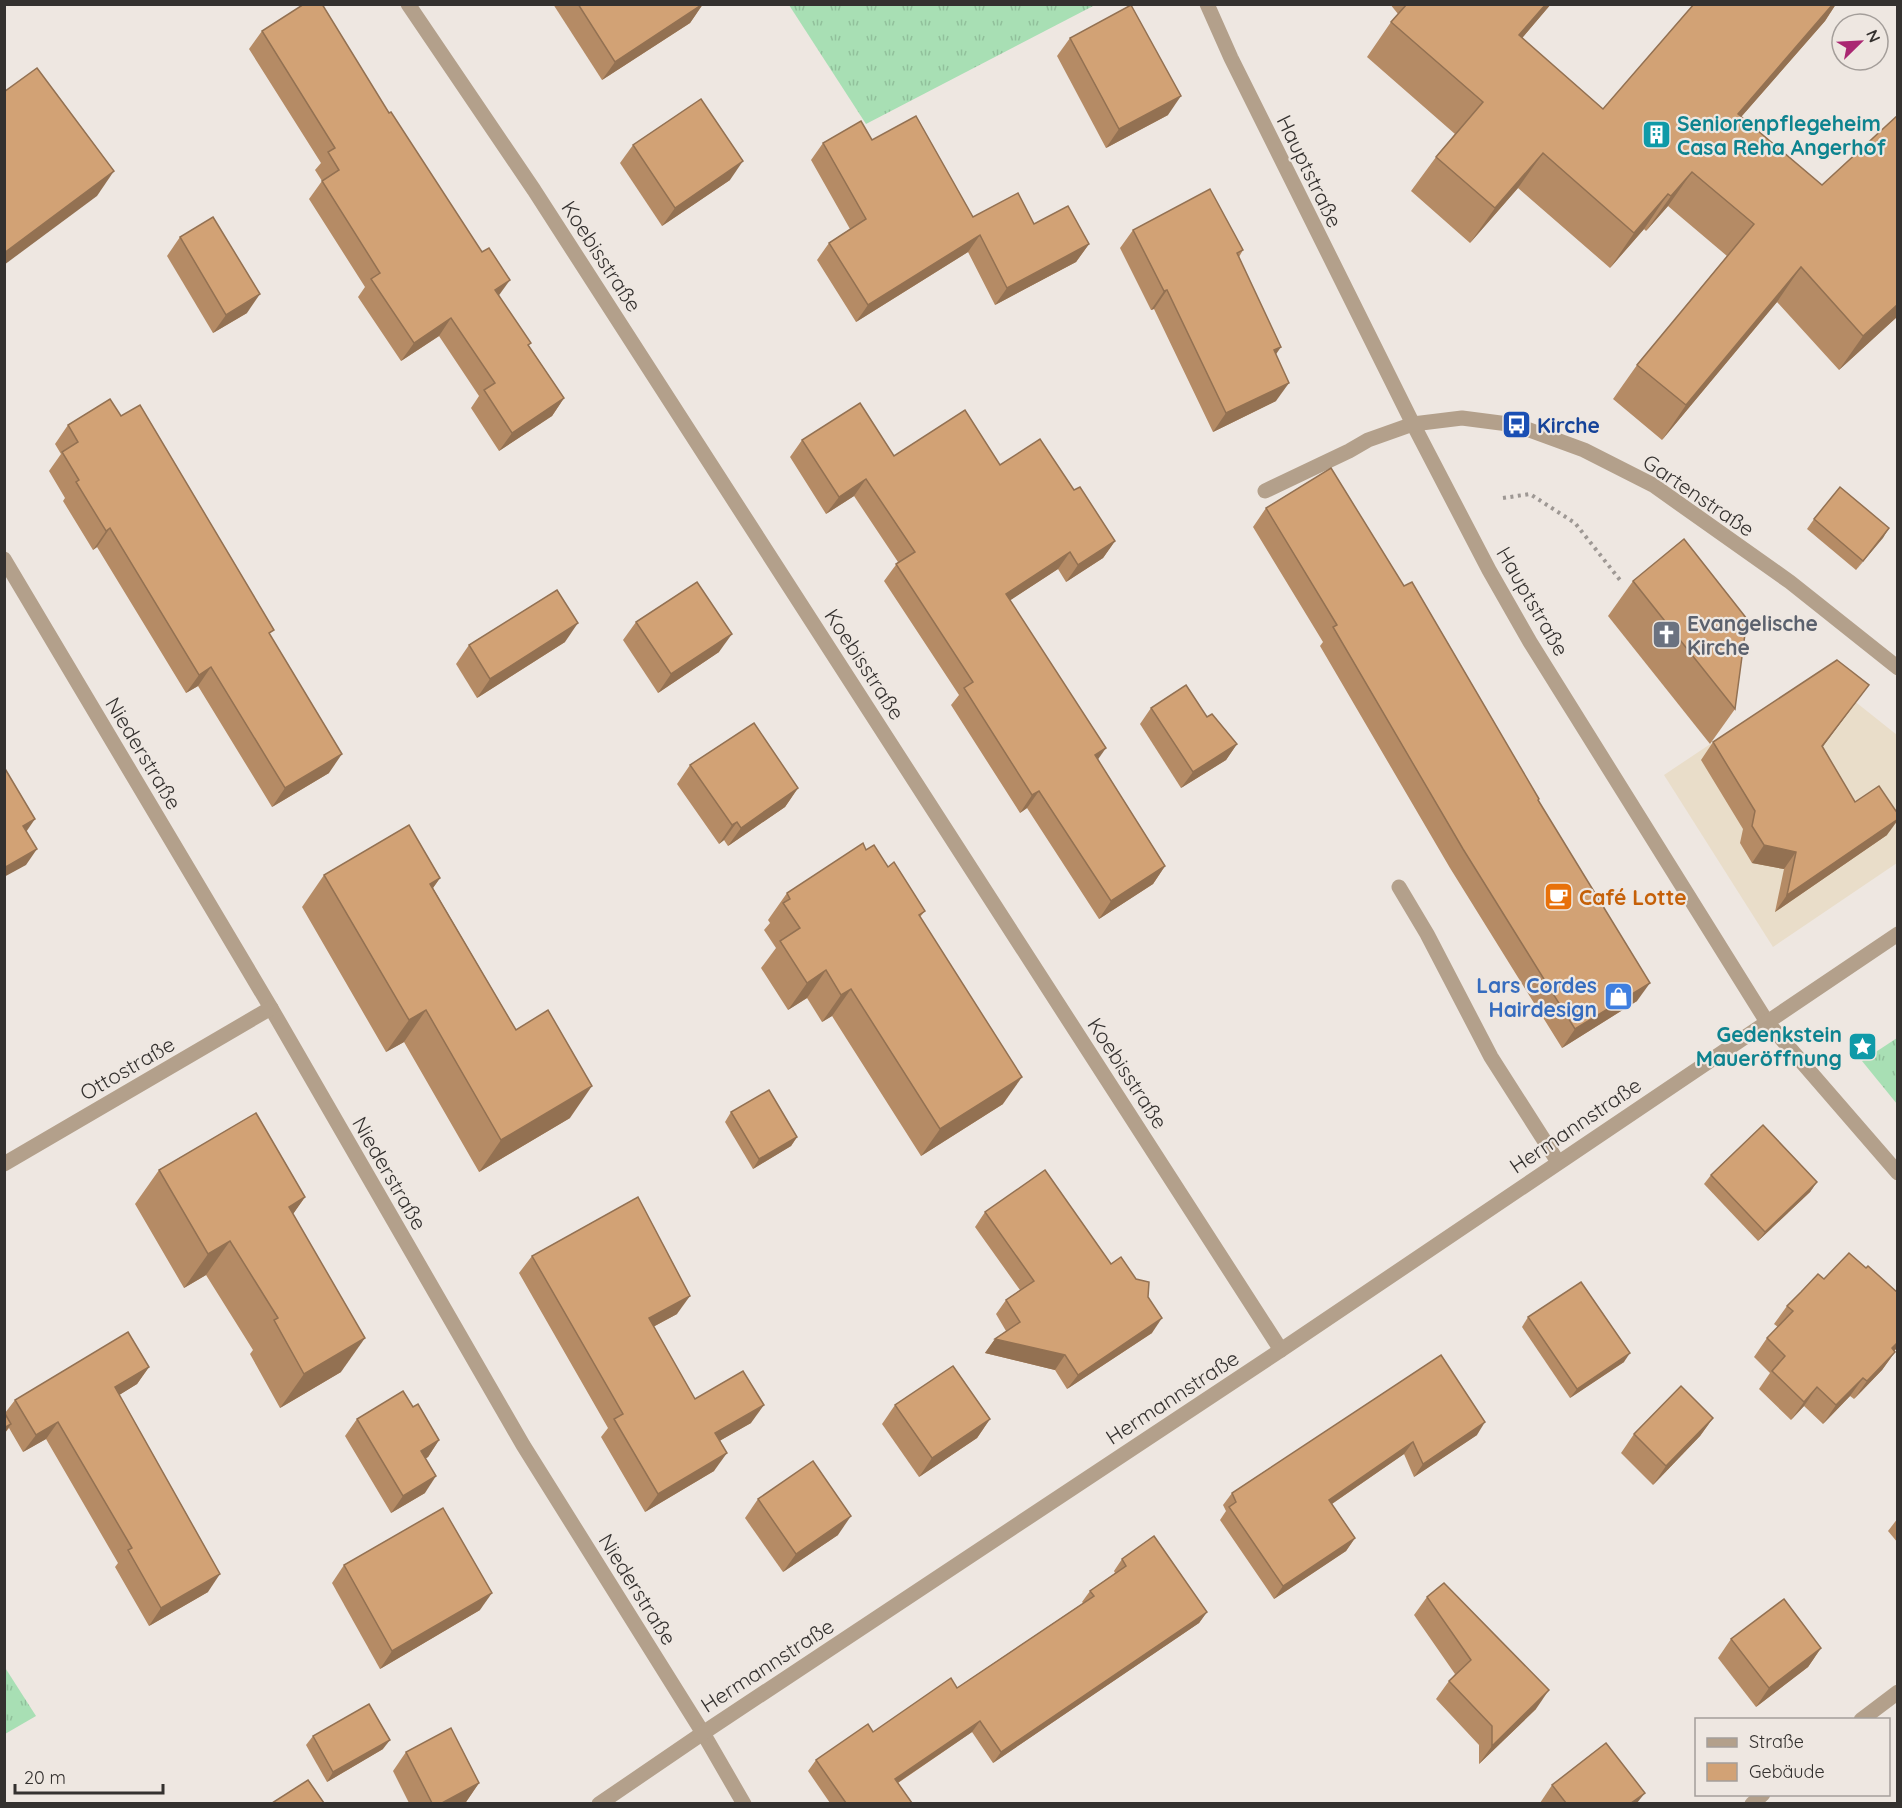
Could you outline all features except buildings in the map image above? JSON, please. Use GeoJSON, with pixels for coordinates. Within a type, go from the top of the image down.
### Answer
{"type":"FeatureCollection","features":[{"type":"Feature","properties":{"kind":"street","name":"Koebisstraße"},"geometry":{"type":"LineString","coordinates":[[408,4],[534,190],[1281,1350]]}},
{"type":"Feature","properties":{"kind":"street","name":"Hauptstraße"},"geometry":{"type":"LineString","coordinates":[[1207,4],[1236,69],[1413,424],[1489,570],[1530,642],[1767,1022],[1898,1173]]}},
{"type":"Feature","properties":{"kind":"street","name":"Gartenstraße"},"geometry":{"type":"LineString","coordinates":[[1265,491],[1349,452],[1368,440],[1413,424],[1462,418],[1516,425],[1584,450],[1653,484],[1790,582],[1898,668]]}},
{"type":"Feature","properties":{"kind":"street","name":"Niederstraße"},"geometry":{"type":"LineString","coordinates":[[4,559],[271,1008],[523,1445],[703,1733],[744,1803]]}},
{"type":"Feature","properties":{"kind":"street"},"geometry":{"type":"LineString","coordinates":[[1399,887],[1427,934],[1491,1057],[1558,1162]]}},
{"type":"Feature","properties":{"kind":"street","name":"Hermannstraße"},"geometry":{"type":"LineString","coordinates":[[599,1803],[1281,1350],[1898,934]]}},
{"type":"Feature","properties":{"kind":"street","name":"Ottostraße"},"geometry":{"type":"LineString","coordinates":[[4,1164],[271,1008]]}},
{"type":"Feature","properties":{"kind":"street"},"geometry":{"type":"LineString","coordinates":[[1862,1718],[1898,1692]]}},
{"type":"Feature","properties":{"kind":"path"},"geometry":{"type":"LineString","coordinates":[[1503,498],[1530,494],[1575,524],[1620,580]]}},
{"type":"Feature","properties":{"kind":"shaded area"},"geometry":{"type":"Polygon","coordinates":[[[1818,672],[1897,735],[1897,863],[1773,947],[1664,775],[1818,672]]]}},
{"type":"Feature","properties":{"kind":"green space"},"geometry":{"type":"Polygon","coordinates":[[[789,5],[1095,5],[866,124],[789,5]]]}},
{"type":"Feature","properties":{"kind":"green space"},"geometry":{"type":"Polygon","coordinates":[[[1897,1038],[1897,1104],[1862,1061],[1897,1038]]]}},
{"type":"Feature","properties":{"kind":"green space"},"geometry":{"type":"Polygon","coordinates":[[[4,1666],[36,1716],[5,1734],[4,1734],[4,1666]]]}},
{"type":"Feature","properties":{"kind":"place","name":"Seniorenpflegeheim Casa Reha Angerhof"},"geometry":{"type":"Point","coordinates":[1656,135]}},
{"type":"Feature","properties":{"kind":"place","name":"Kirche"},"geometry":{"type":"Point","coordinates":[1516,425]}},
{"type":"Feature","properties":{"kind":"place","name":"Evangelische Kirche"},"geometry":{"type":"Point","coordinates":[1666,635]}},
{"type":"Feature","properties":{"kind":"place","name":"Café Lotte"},"geometry":{"type":"Point","coordinates":[1558,897]}},
{"type":"Feature","properties":{"kind":"place","name":"Lars Cordes Hairdesign"},"geometry":{"type":"Point","coordinates":[1618,997]}},
{"type":"Feature","properties":{"kind":"place","name":"Gedenkstein Maueröffnung"},"geometry":{"type":"Point","coordinates":[1863,1046]}}]}
